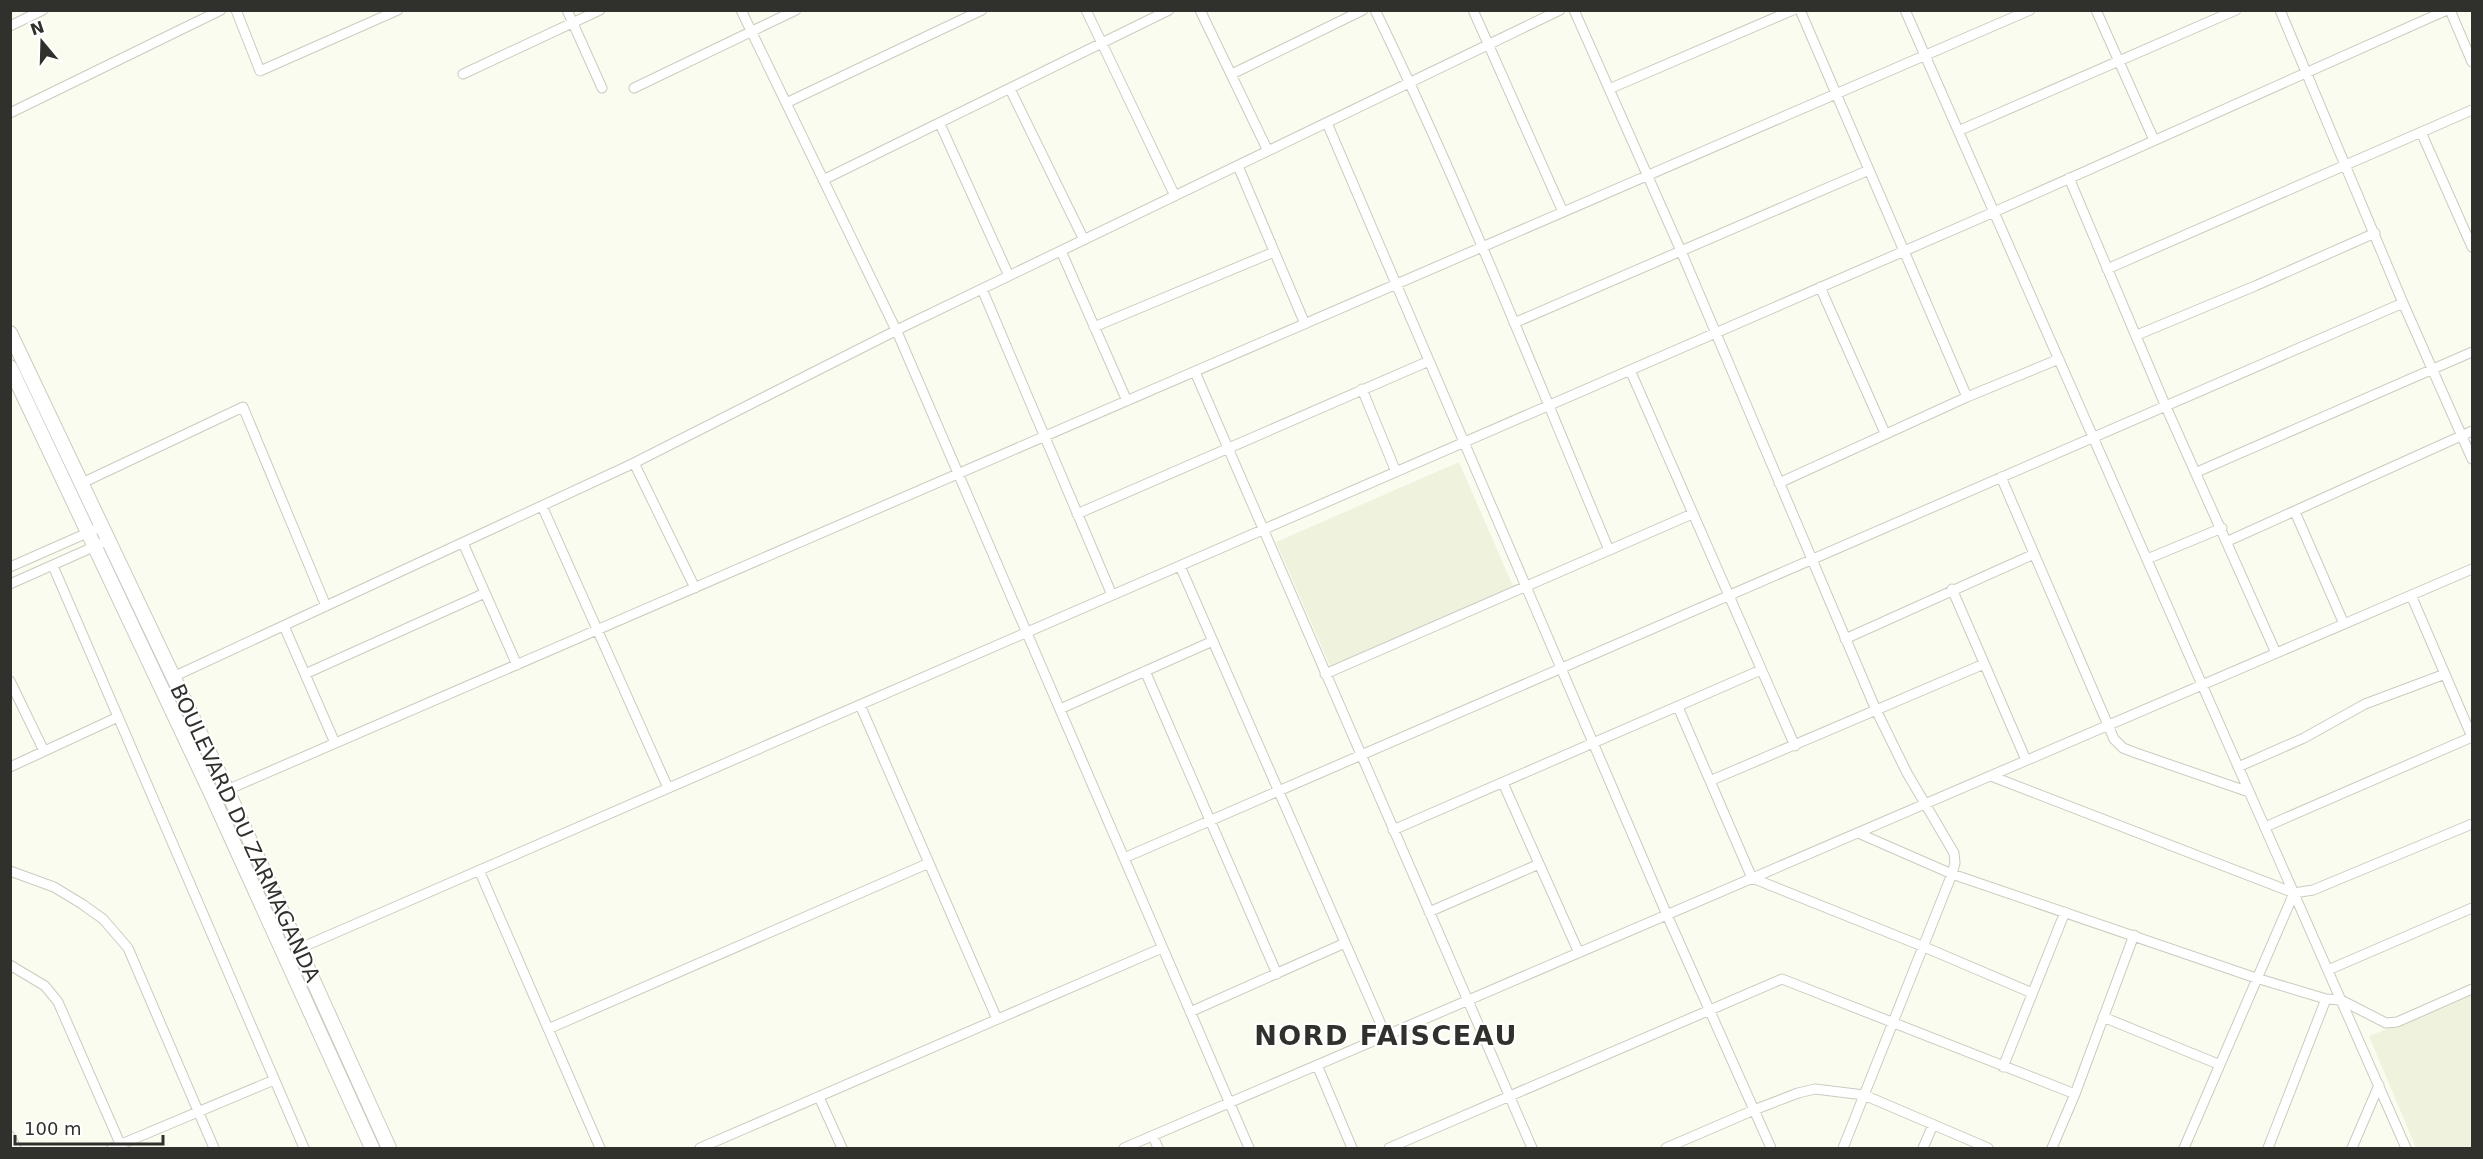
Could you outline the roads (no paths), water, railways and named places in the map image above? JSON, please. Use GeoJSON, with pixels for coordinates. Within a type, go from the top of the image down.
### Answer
{"type":"FeatureCollection","features":[{"type":"Feature","properties":{"kind":"main road"},"geometry":{"type":"LineString","coordinates":[[10,333],[82,483],[103,543]]}},
{"type":"Feature","properties":{"kind":"main road"},"geometry":{"type":"LineString","coordinates":[[10,367],[97,526]]}},
{"type":"Feature","properties":{"kind":"main road","name":"BOULEVARD DU ZARMAGANDA"},"geometry":{"type":"LineString","coordinates":[[103,543],[173,677],[227,790],[389,1149]]}},
{"type":"Feature","properties":{"kind":"main road","name":"BOULEVARD DU ZARMAGANDA"},"geometry":{"type":"LineString","coordinates":[[103,543],[372,1149]]}},
{"type":"Feature","properties":{"kind":"street"},"geometry":{"type":"LineString","coordinates":[[10,26],[43,10]]}},
{"type":"Feature","properties":{"kind":"street"},"geometry":{"type":"LineString","coordinates":[[10,113],[220,10]]}},
{"type":"Feature","properties":{"kind":"street"},"geometry":{"type":"LineString","coordinates":[[236,10],[260,71],[398,10]]}},
{"type":"Feature","properties":{"kind":"street"},"geometry":{"type":"LineString","coordinates":[[567,10],[602,88]]}},
{"type":"Feature","properties":{"kind":"street"},"geometry":{"type":"LineString","coordinates":[[463,74],[600,10]]}},
{"type":"Feature","properties":{"kind":"street"},"geometry":{"type":"LineString","coordinates":[[741,10],[896,330],[1249,1149]]}},
{"type":"Feature","properties":{"kind":"street"},"geometry":{"type":"LineString","coordinates":[[634,88],[796,10]]}},
{"type":"Feature","properties":{"kind":"street"},"geometry":{"type":"LineString","coordinates":[[786,103],[982,10]]}},
{"type":"Feature","properties":{"kind":"street"},"geometry":{"type":"LineString","coordinates":[[1086,10],[1175,196]]}},
{"type":"Feature","properties":{"kind":"street"},"geometry":{"type":"LineString","coordinates":[[823,180],[1169,10]]}},
{"type":"Feature","properties":{"kind":"street"},"geometry":{"type":"LineString","coordinates":[[1200,10],[1268,151]]}},
{"type":"Feature","properties":{"kind":"street"},"geometry":{"type":"LineString","coordinates":[[1232,74],[1363,10]]}},
{"type":"Feature","properties":{"kind":"street"},"geometry":{"type":"LineString","coordinates":[[1375,10],[1410,83],[1482,247],[1609,550]]}},
{"type":"Feature","properties":{"kind":"street"},"geometry":{"type":"LineString","coordinates":[[1473,10],[1563,212]]}},
{"type":"Feature","properties":{"kind":"street"},"geometry":{"type":"LineString","coordinates":[[173,677],[634,463],[896,330],[1560,10]]}},
{"type":"Feature","properties":{"kind":"street"},"geometry":{"type":"LineString","coordinates":[[1574,10],[1681,251],[1810,560],[1876,710],[1907,773],[1954,853],[1955,863],[1952,874],[1843,1149]]}},
{"type":"Feature","properties":{"kind":"street"},"geometry":{"type":"LineString","coordinates":[[1609,89],[1793,10]]}},
{"type":"Feature","properties":{"kind":"street"},"geometry":{"type":"LineString","coordinates":[[1800,10],[1967,397]]}},
{"type":"Feature","properties":{"kind":"street"},"geometry":{"type":"LineString","coordinates":[[1905,10],[2406,1149]]}},
{"type":"Feature","properties":{"kind":"street"},"geometry":{"type":"LineString","coordinates":[[227,790],[1925,56],[2014,14],[2030,10]]}},
{"type":"Feature","properties":{"kind":"street"},"geometry":{"type":"LineString","coordinates":[[2096,10],[2154,140]]}},
{"type":"Feature","properties":{"kind":"street"},"geometry":{"type":"LineString","coordinates":[[1958,131],[2236,10]]}},
{"type":"Feature","properties":{"kind":"street"},"geometry":{"type":"LineString","coordinates":[[2280,10],[2403,303],[2472,459]]}},
{"type":"Feature","properties":{"kind":"street"},"geometry":{"type":"LineString","coordinates":[[298,949],[1905,251],[2449,10],[2472,62]]}},
{"type":"Feature","properties":{"kind":"street"},"geometry":{"type":"LineString","coordinates":[[1010,89],[1084,240]]}},
{"type":"Feature","properties":{"kind":"street"},"geometry":{"type":"LineString","coordinates":[[2108,269],[2472,110]]}},
{"type":"Feature","properties":{"kind":"street"},"geometry":{"type":"LineString","coordinates":[[1327,123],[1667,915],[1771,1149]]}},
{"type":"Feature","properties":{"kind":"street"},"geometry":{"type":"LineString","coordinates":[[940,124],[1009,276]]}},
{"type":"Feature","properties":{"kind":"street"},"geometry":{"type":"LineString","coordinates":[[2421,132],[2472,247]]}},
{"type":"Feature","properties":{"kind":"street"},"geometry":{"type":"LineString","coordinates":[[1238,166],[1305,324]]}},
{"type":"Feature","properties":{"kind":"street"},"geometry":{"type":"LineString","coordinates":[[1514,323],[1869,170]]}},
{"type":"Feature","properties":{"kind":"street"},"geometry":{"type":"LineString","coordinates":[[2069,178],[2166,407],[2228,541],[2276,653]]}},
{"type":"Feature","properties":{"kind":"street"},"geometry":{"type":"LineString","coordinates":[[2137,335],[2375,233]]}},
{"type":"Feature","properties":{"kind":"street"},"geometry":{"type":"LineString","coordinates":[[1061,251],[1127,401]]}},
{"type":"Feature","properties":{"kind":"street"},"geometry":{"type":"LineString","coordinates":[[1094,327],[1274,252]]}},
{"type":"Feature","properties":{"kind":"street"},"geometry":{"type":"LineString","coordinates":[[1821,287],[1886,433]]}},
{"type":"Feature","properties":{"kind":"street"},"geometry":{"type":"LineString","coordinates":[[982,289],[1112,595]]}},
{"type":"Feature","properties":{"kind":"street"},"geometry":{"type":"LineString","coordinates":[[1124,858],[2403,303]]}},
{"type":"Feature","properties":{"kind":"street"},"geometry":{"type":"LineString","coordinates":[[2197,472],[2472,352]]}},
{"type":"Feature","properties":{"kind":"street"},"geometry":{"type":"LineString","coordinates":[[1779,483],[1967,397],[2059,359]]}},
{"type":"Feature","properties":{"kind":"street"},"geometry":{"type":"LineString","coordinates":[[1077,514],[1429,361]]}},
{"type":"Feature","properties":{"kind":"street"},"geometry":{"type":"LineString","coordinates":[[1630,370],[1795,746]]}},
{"type":"Feature","properties":{"kind":"street"},"geometry":{"type":"LineString","coordinates":[[1195,372],[1532,1149]]}},
{"type":"Feature","properties":{"kind":"street"},"geometry":{"type":"LineString","coordinates":[[1362,389],[1396,472]]}},
{"type":"Feature","properties":{"kind":"street"},"geometry":{"type":"LineString","coordinates":[[82,483],[243,407],[326,606]]}},
{"type":"Feature","properties":{"kind":"street"},"geometry":{"type":"LineString","coordinates":[[2228,541],[2472,431]]}},
{"type":"Feature","properties":{"kind":"street"},"geometry":{"type":"LineString","coordinates":[[634,463],[694,588]]}},
{"type":"Feature","properties":{"kind":"street"},"geometry":{"type":"LineString","coordinates":[[2001,477],[2114,739],[2123,748],[2249,792]]}},
{"type":"Feature","properties":{"kind":"street"},"geometry":{"type":"LineString","coordinates":[[542,506],[668,788]]}},
{"type":"Feature","properties":{"kind":"street"},"geometry":{"type":"LineString","coordinates":[[2295,512],[2344,624]]}},
{"type":"Feature","properties":{"kind":"street"},"geometry":{"type":"LineString","coordinates":[[1325,674],[1692,514]]}},
{"type":"Feature","properties":{"kind":"street"},"geometry":{"type":"LineString","coordinates":[[10,567],[97,526]]}},
{"type":"Feature","properties":{"kind":"street"},"geometry":{"type":"LineString","coordinates":[[2147,559],[2222,528]]}},
{"type":"Feature","properties":{"kind":"street"},"geometry":{"type":"LineString","coordinates":[[10,584],[103,543]]}},
{"type":"Feature","properties":{"kind":"street"},"geometry":{"type":"LineString","coordinates":[[463,543],[517,665]]}},
{"type":"Feature","properties":{"kind":"street"},"geometry":{"type":"LineString","coordinates":[[1845,639],[2034,554]]}},
{"type":"Feature","properties":{"kind":"street"},"geometry":{"type":"LineString","coordinates":[[53,566],[304,1149]]}},
{"type":"Feature","properties":{"kind":"street"},"geometry":{"type":"LineString","coordinates":[[1180,566],[1386,1036]]}},
{"type":"Feature","properties":{"kind":"street"},"geometry":{"type":"LineString","coordinates":[[1124,1149],[2472,569]]}},
{"type":"Feature","properties":{"kind":"street"},"geometry":{"type":"LineString","coordinates":[[1952,589],[2026,760]]}},
{"type":"Feature","properties":{"kind":"street"},"geometry":{"type":"LineString","coordinates":[[305,674],[485,593]]}},
{"type":"Feature","properties":{"kind":"street"},"geometry":{"type":"LineString","coordinates":[[2265,827],[2472,737],[2411,595]]}},
{"type":"Feature","properties":{"kind":"street"},"geometry":{"type":"LineString","coordinates":[[284,626],[335,744]]}},
{"type":"Feature","properties":{"kind":"street"},"geometry":{"type":"LineString","coordinates":[[1060,709],[1213,641]]}},
{"type":"Feature","properties":{"kind":"street"},"geometry":{"type":"LineString","coordinates":[[1712,780],[1984,664]]}},
{"type":"Feature","properties":{"kind":"street"},"geometry":{"type":"LineString","coordinates":[[1393,830],[1761,670]]}},
{"type":"Feature","properties":{"kind":"street"},"geometry":{"type":"LineString","coordinates":[[1145,671],[1277,974]]}},
{"type":"Feature","properties":{"kind":"street"},"geometry":{"type":"LineString","coordinates":[[2238,767],[2304,738],[2366,704],[2445,674]]}},
{"type":"Feature","properties":{"kind":"street"},"geometry":{"type":"LineString","coordinates":[[10,681],[44,751]]}},
{"type":"Feature","properties":{"kind":"street"},"geometry":{"type":"LineString","coordinates":[[860,705],[997,1020]]}},
{"type":"Feature","properties":{"kind":"street"},"geometry":{"type":"LineString","coordinates":[[1678,707],[1712,780],[1752,878],[2032,993]]}},
{"type":"Feature","properties":{"kind":"street"},"geometry":{"type":"LineString","coordinates":[[10,767],[118,717]]}},
{"type":"Feature","properties":{"kind":"street"},"geometry":{"type":"LineString","coordinates":[[1991,776],[2294,893],[2313,890],[2472,824]]}},
{"type":"Feature","properties":{"kind":"street"},"geometry":{"type":"LineString","coordinates":[[1503,783],[1579,953]]}},
{"type":"Feature","properties":{"kind":"street"},"geometry":{"type":"LineString","coordinates":[[1858,833],[1952,874],[2256,978],[2326,999],[2341,1000],[2386,1023],[2397,1022],[2472,988]]}},
{"type":"Feature","properties":{"kind":"street"},"geometry":{"type":"LineString","coordinates":[[548,1029],[929,863]]}},
{"type":"Feature","properties":{"kind":"street"},"geometry":{"type":"LineString","coordinates":[[1429,912],[1539,864]]}},
{"type":"Feature","properties":{"kind":"street"},"geometry":{"type":"LineString","coordinates":[[479,870],[600,1149]]}},
{"type":"Feature","properties":{"kind":"street"},"geometry":{"type":"LineString","coordinates":[[10,871],[54,887],[104,919],[118,935],[137,966],[214,1149]]}},
{"type":"Feature","properties":{"kind":"street"},"geometry":{"type":"LineString","coordinates":[[2184,1149],[2218,1064],[2294,893]]}},
{"type":"Feature","properties":{"kind":"street"},"geometry":{"type":"LineString","coordinates":[[2328,970],[2472,908]]}},
{"type":"Feature","properties":{"kind":"street"},"geometry":{"type":"LineString","coordinates":[[2004,1067],[2066,912]]}},
{"type":"Feature","properties":{"kind":"street"},"geometry":{"type":"LineString","coordinates":[[2052,1149],[2134,935]]}},
{"type":"Feature","properties":{"kind":"street"},"geometry":{"type":"LineString","coordinates":[[1190,1012],[1345,943]]}},
{"type":"Feature","properties":{"kind":"street"},"geometry":{"type":"LineString","coordinates":[[700,1149],[1162,948]]}},
{"type":"Feature","properties":{"kind":"street"},"geometry":{"type":"LineString","coordinates":[[10,965],[45,986],[58,1002],[118,1147],[274,1080]]}},
{"type":"Feature","properties":{"kind":"street"},"geometry":{"type":"LineString","coordinates":[[1389,1149],[1782,979],[2074,1094]]}},
{"type":"Feature","properties":{"kind":"street"},"geometry":{"type":"LineString","coordinates":[[2268,1149],[2326,999]]}},
{"type":"Feature","properties":{"kind":"street"},"geometry":{"type":"LineString","coordinates":[[2103,1017],[2218,1064]]}},
{"type":"Feature","properties":{"kind":"street"},"geometry":{"type":"LineString","coordinates":[[1317,1065],[1352,1149]]}},
{"type":"Feature","properties":{"kind":"street"},"geometry":{"type":"LineString","coordinates":[[2352,1149],[2379,1085]]}},
{"type":"Feature","properties":{"kind":"street"},"geometry":{"type":"LineString","coordinates":[[1666,1149],[1754,1110],[1815,1089],[1864,1095],[1988,1149]]}},
{"type":"Feature","properties":{"kind":"street"},"geometry":{"type":"LineString","coordinates":[[819,1097],[842,1149]]}},
{"type":"Feature","properties":{"kind":"street"},"geometry":{"type":"LineString","coordinates":[[1923,1149],[1933,1125]]}},
{"type":"Feature","properties":{"kind":"street"},"geometry":{"type":"LineString","coordinates":[[10,1136],[16,1149]]}},
{"type":"Feature","properties":{"kind":"street"},"geometry":{"type":"LineString","coordinates":[[1153,1136],[1158,1149]]}},
{"type":"Feature","properties":{"kind":"district","name":"NORD FAISCEAU"},"geometry":{"type":"Point","coordinates":[1386,1036]}}]}
